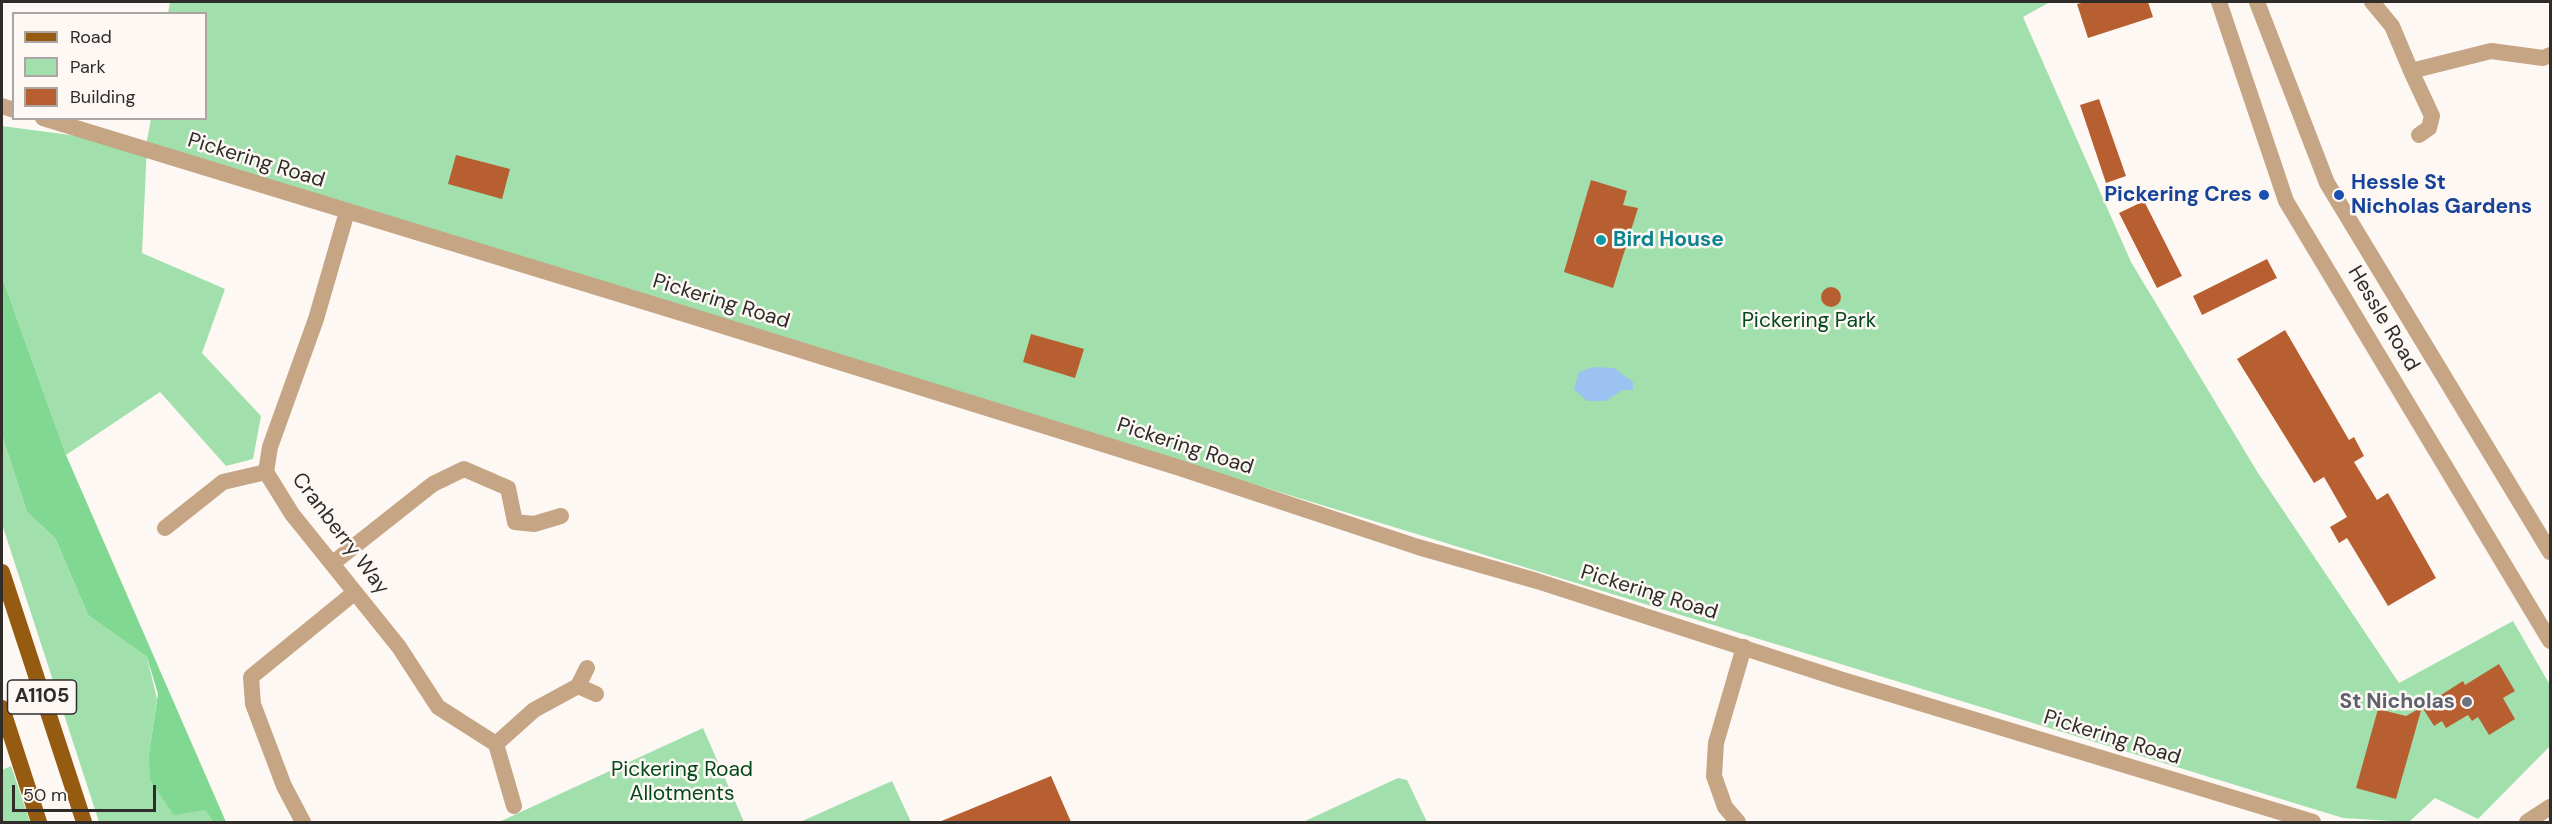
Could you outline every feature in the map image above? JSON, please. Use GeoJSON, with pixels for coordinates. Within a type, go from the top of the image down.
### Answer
{"type":"FeatureCollection","features":[{"type":"Feature","properties":{"kind":"main road","name":"A1105"},"geometry":{"type":"LineString","coordinates":[[2,572],[84,822]]}},
{"type":"Feature","properties":{"kind":"main road","name":"A1105"},"geometry":{"type":"LineString","coordinates":[[2,708],[39,822]]}},
{"type":"Feature","properties":{"kind":"street","name":"Hessle Road"},"geometry":{"type":"LineString","coordinates":[[2218,2],[2286,201],[2550,641]]}},
{"type":"Feature","properties":{"kind":"street","name":"Hessle Road"},"geometry":{"type":"LineString","coordinates":[[2257,2],[2327,183],[2550,552]]}},
{"type":"Feature","properties":{"kind":"street"},"geometry":{"type":"LineString","coordinates":[[2372,2],[2392,26],[2432,116],[2429,128],[2419,135]]}},
{"type":"Feature","properties":{"kind":"street"},"geometry":{"type":"LineString","coordinates":[[2412,71],[2491,51],[2543,58],[2550,55]]}},
{"type":"Feature","properties":{"kind":"street","name":"Pickering Road"},"geometry":{"type":"LineString","coordinates":[[49,120],[1180,468],[1418,548],[1537,581],[1744,646],[1840,679],[2313,822]]}},
{"type":"Feature","properties":{"kind":"street","name":"Cranberry Way"},"geometry":{"type":"LineString","coordinates":[[347,212],[316,320],[270,447],[266,472],[292,514],[399,646],[438,707],[496,744]]}},
{"type":"Feature","properties":{"kind":"street"},"geometry":{"type":"LineString","coordinates":[[333,563],[433,484],[464,469],[508,488],[515,522],[534,524],[561,516]]}},
{"type":"Feature","properties":{"kind":"street"},"geometry":{"type":"LineString","coordinates":[[165,528],[223,482],[266,472]]}},
{"type":"Feature","properties":{"kind":"street"},"geometry":{"type":"LineString","coordinates":[[303,822],[284,786],[253,704],[251,677],[354,593]]}},
{"type":"Feature","properties":{"kind":"street"},"geometry":{"type":"LineString","coordinates":[[1738,822],[1725,807],[1714,776],[1716,743],[1744,646]]}},
{"type":"Feature","properties":{"kind":"street"},"geometry":{"type":"LineString","coordinates":[[514,806],[496,744],[534,710],[578,686],[587,668]]}},
{"type":"Feature","properties":{"kind":"street"},"geometry":{"type":"LineString","coordinates":[[578,686],[596,694]]}},
{"type":"Feature","properties":{"kind":"street"},"geometry":{"type":"LineString","coordinates":[[2527,822],[2550,807]]}},
{"type":"Feature","properties":{"kind":"green space","name":"Pickering Park"},"geometry":{"type":"Polygon","coordinates":[[[170,2],[2050,2],[2023,17],[2131,262],[2258,473],[2399,683],[2513,621],[2550,685],[2550,746],[2478,819],[2435,798],[2409,822],[2343,818],[147,145],[142,253],[225,289],[202,353],[261,416],[253,459],[226,466],[160,392],[66,455],[2,277],[2,126],[146,145],[151,120],[207,120],[207,12],[168,12],[170,2]]]}},
{"type":"Feature","properties":{"kind":"green space"},"geometry":{"type":"Polygon","coordinates":[[[2,277],[66,455],[226,822],[213,822],[205,810],[174,815],[150,780],[149,753],[158,694],[147,657],[88,615],[55,538],[27,512],[2,435],[2,277]]]}},
{"type":"Feature","properties":{"kind":"green space"},"geometry":{"type":"Polygon","coordinates":[[[2,435],[27,512],[55,538],[88,615],[147,657],[157,699],[149,753],[205,810],[213,822],[99,822],[2,524],[2,435]]]}},
{"type":"Feature","properties":{"kind":"green space","name":"Pickering Road Allotments"},"geometry":{"type":"Polygon","coordinates":[[[703,728],[744,822],[499,822],[703,728]]]}},
{"type":"Feature","properties":{"kind":"green space"},"geometry":{"type":"Polygon","coordinates":[[[11,766],[30,822],[2,822],[2,770],[11,766]]]}},
{"type":"Feature","properties":{"kind":"green space"},"geometry":{"type":"Polygon","coordinates":[[[1398,778],[1407,780],[1427,822],[1303,822],[1398,778]]]}},
{"type":"Feature","properties":{"kind":"green space"},"geometry":{"type":"Polygon","coordinates":[[[892,781],[911,822],[800,822],[892,781]]]}},
{"type":"Feature","properties":{"kind":"water"},"geometry":{"type":"Polygon","coordinates":[[[1593,367],[1614,368],[1633,382],[1633,390],[1623,390],[1605,401],[1587,401],[1574,389],[1579,372],[1593,367]]]}},
{"type":"Feature","properties":{"kind":"building"},"geometry":{"type":"Polygon","coordinates":[[[2148,2],[2153,17],[2088,38],[2077,4],[2148,2]]]}},
{"type":"Feature","properties":{"kind":"building"},"geometry":{"type":"Polygon","coordinates":[[[2099,99],[2126,176],[2106,183],[2080,105],[2099,99]]]}},
{"type":"Feature","properties":{"kind":"building"},"geometry":{"type":"Polygon","coordinates":[[[456,155],[510,169],[502,199],[448,184],[456,155]]]}},
{"type":"Feature","properties":{"kind":"building","name":"Bird House"},"geometry":{"type":"Polygon","coordinates":[[[1591,180],[1627,191],[1623,205],[1638,208],[1613,288],[1564,272],[1591,180]]]}},
{"type":"Feature","properties":{"kind":"building"},"geometry":{"type":"Polygon","coordinates":[[[2144,201],[2182,276],[2157,288],[2119,213],[2144,201]]]}},
{"type":"Feature","properties":{"kind":"building"},"geometry":{"type":"Polygon","coordinates":[[[2267,259],[2277,278],[2202,315],[2193,296],[2267,259]]]}},
{"type":"Feature","properties":{"kind":"building"},"geometry":{"type":"Polygon","coordinates":[[[1831,287],[1838,290],[1841,297],[1838,304],[1831,307],[1824,304],[1821,297],[1824,290],[1831,287]]]}},
{"type":"Feature","properties":{"kind":"building"},"geometry":{"type":"Polygon","coordinates":[[[2285,330],[2349,440],[2354,437],[2364,456],[2354,462],[2377,500],[2388,493],[2436,578],[2388,606],[2347,538],[2339,543],[2330,527],[2347,517],[2324,477],[2314,483],[2237,359],[2285,330]]]}},
{"type":"Feature","properties":{"kind":"building"},"geometry":{"type":"Polygon","coordinates":[[[1031,334],[1084,349],[1075,378],[1023,362],[1031,334]]]}},
{"type":"Feature","properties":{"kind":"building","name":"St Nicholas"},"geometry":{"type":"Polygon","coordinates":[[[2499,664],[2515,691],[2503,698],[2515,719],[2489,735],[2478,717],[2472,721],[2468,715],[2446,728],[2442,721],[2434,726],[2422,707],[2463,681],[2465,685],[2499,664]]]}},
{"type":"Feature","properties":{"kind":"building"},"geometry":{"type":"Polygon","coordinates":[[[2422,707],[2396,799],[2356,788],[2378,709],[2406,716],[2422,707]]]}},
{"type":"Feature","properties":{"kind":"building"},"geometry":{"type":"Polygon","coordinates":[[[1051,776],[1071,822],[939,822],[1051,776]]]}},
{"type":"Feature","properties":{"kind":"place","name":"Pickering Cres"},"geometry":{"type":"Point","coordinates":[2264,195]}},
{"type":"Feature","properties":{"kind":"place","name":"Hessle St Nicholas Gardens"},"geometry":{"type":"Point","coordinates":[2339,195]}},
{"type":"Feature","properties":{"kind":"place","name":"Bird House"},"geometry":{"type":"Point","coordinates":[1601,240]}},
{"type":"Feature","properties":{"kind":"place","name":"St Nicholas"},"geometry":{"type":"Point","coordinates":[2467,702]}}]}
